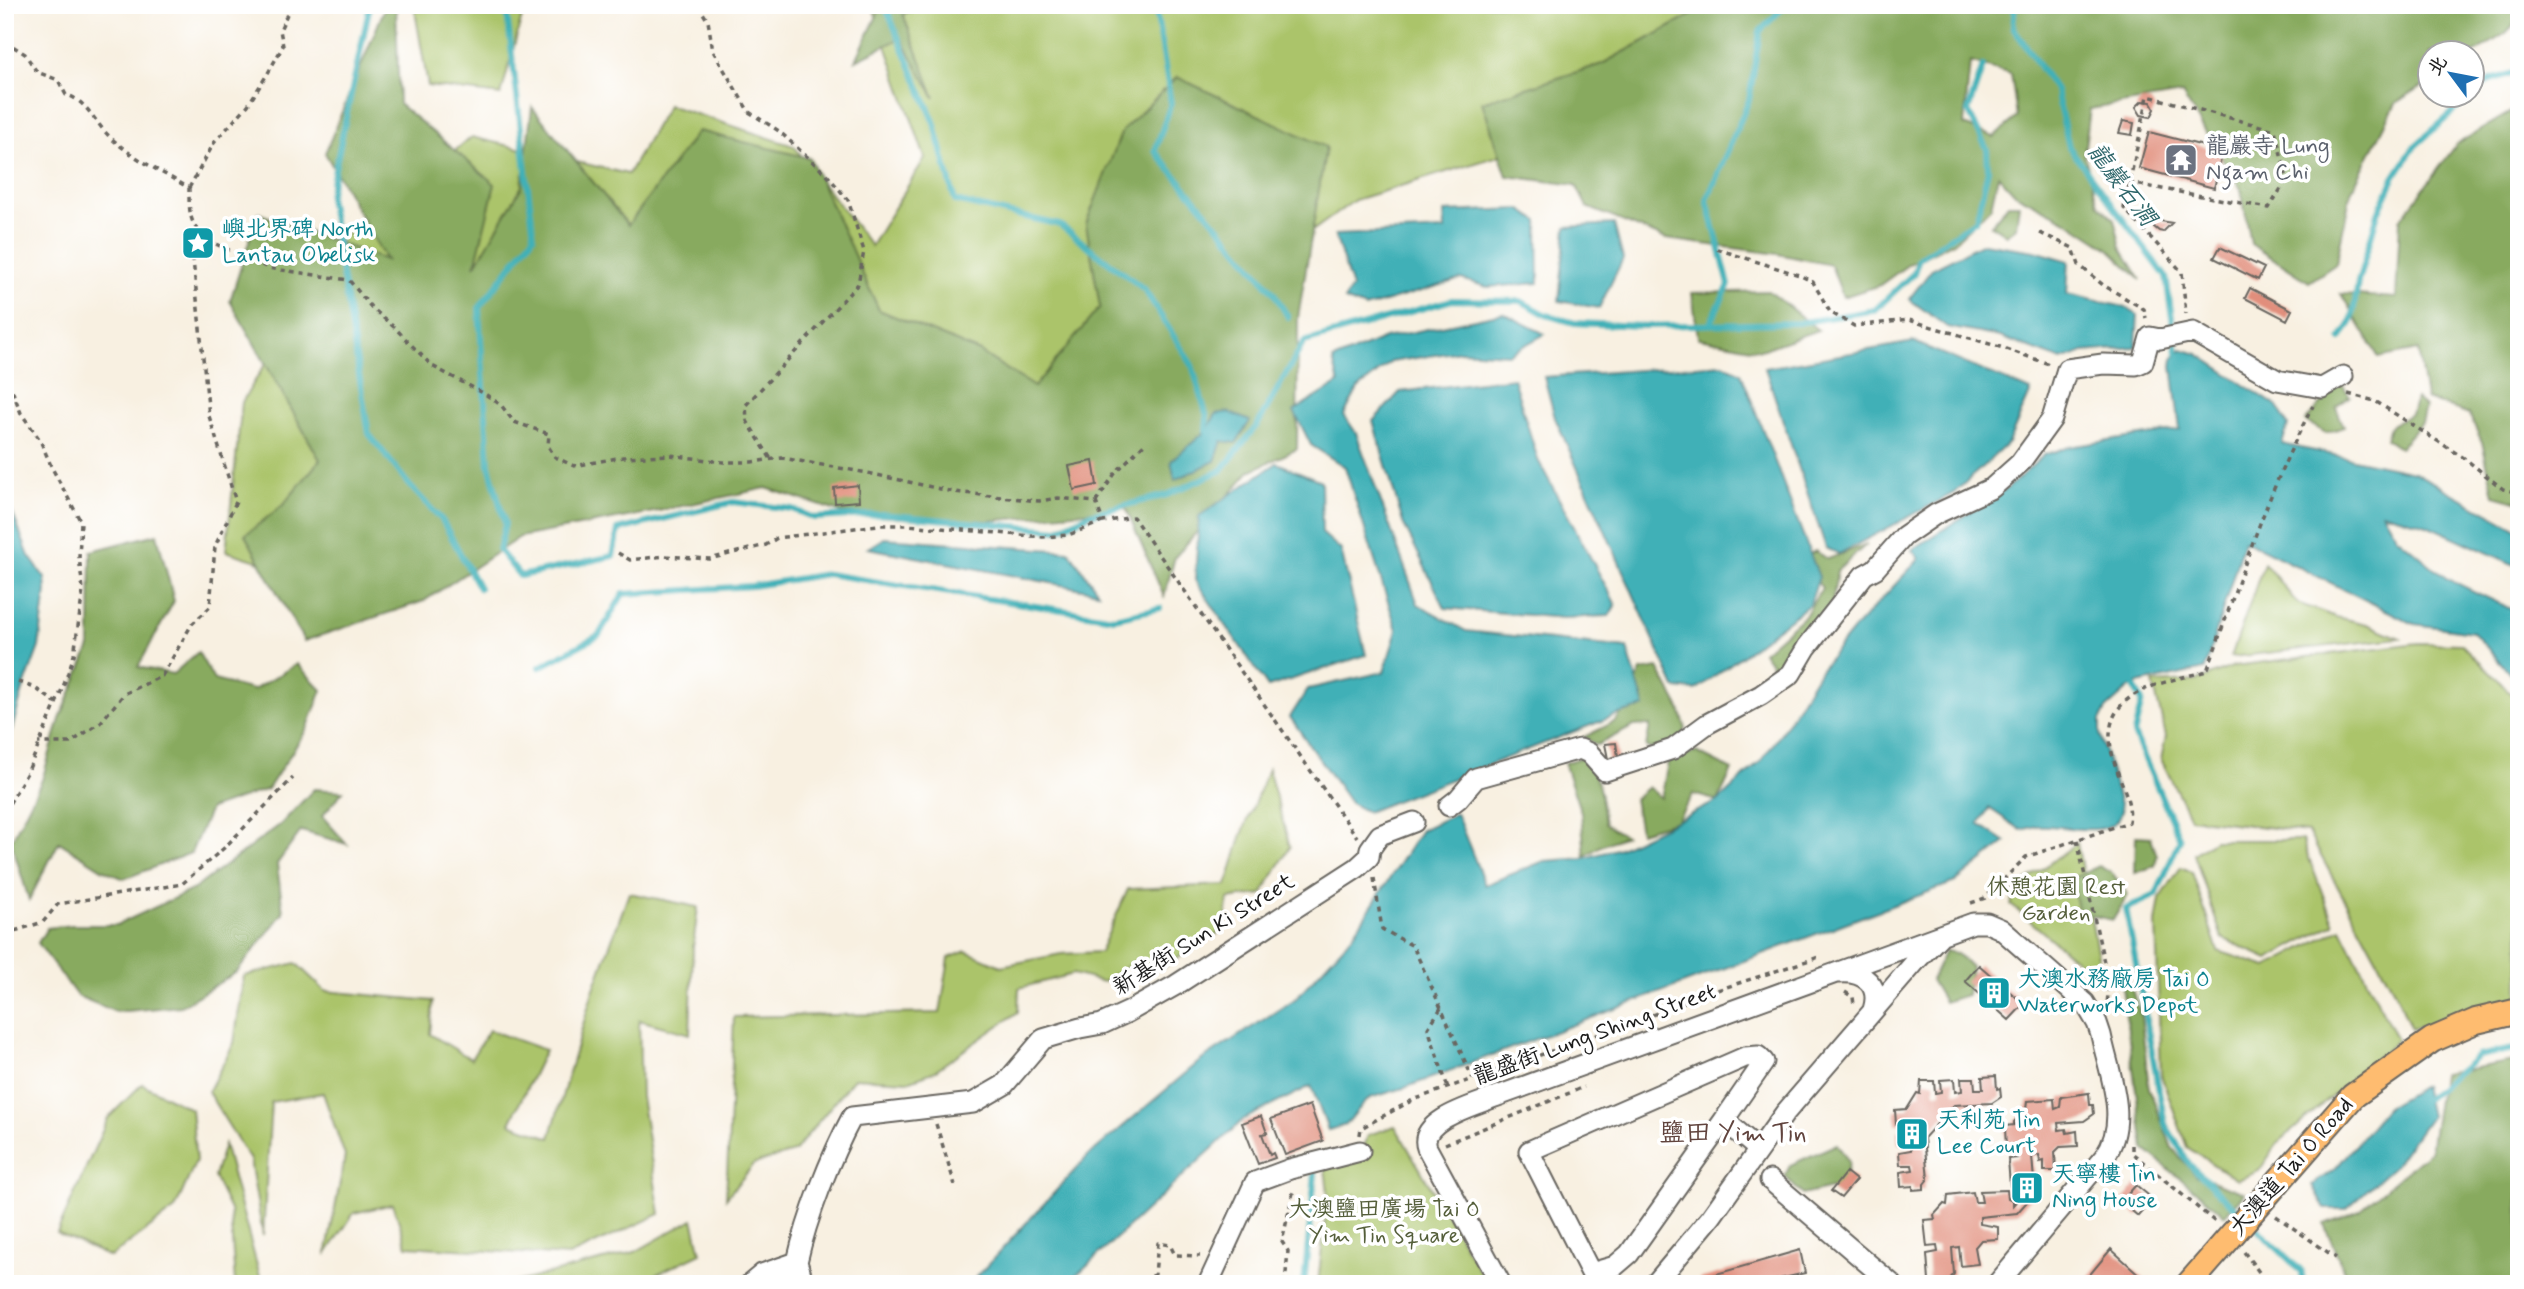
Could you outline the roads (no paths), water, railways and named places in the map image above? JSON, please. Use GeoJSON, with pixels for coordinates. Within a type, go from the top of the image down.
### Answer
{"type":"FeatureCollection","features":[{"type":"Feature","properties":{"kind":"main road","name":"大澳道 Tai O Road"},"geometry":{"type":"LineString","coordinates":[[2189,1284],[2353,1096],[2432,1040],[2476,1021],[2519,1011]]}},
{"type":"Feature","properties":{"kind":"street"},"geometry":{"type":"LineString","coordinates":[[1449,806],[1476,778],[1580,748],[1589,753],[1605,771],[1673,749],[1707,724],[1761,695],[1791,674],[1807,647],[1864,575],[1875,569],[1904,536],[1936,514],[1992,488],[2020,463],[2052,419],[2067,369],[2103,364],[2136,365],[2143,362],[2150,337],[2161,339],[2193,332],[2277,380],[2322,388],[2343,376]]}},
{"type":"Feature","properties":{"kind":"street","name":"新基街 Sun Ki Street"},"geometry":{"type":"LineString","coordinates":[[797,1262],[802,1241],[838,1143],[852,1117],[973,1103],[1004,1085],[1043,1039],[1102,1024],[1176,985],[1357,868],[1369,856],[1370,849],[1380,835],[1414,822]]}},
{"type":"Feature","properties":{"kind":"street","name":"龍盛街 Lung Shing Street"},"geometry":{"type":"LineString","coordinates":[[1501,1284],[1427,1147],[1425,1138],[1430,1128],[1444,1118],[1495,1097],[1973,923],[1994,925],[2008,934],[2085,1003],[2092,1012],[2101,1035],[2117,1108],[2118,1128],[2111,1147],[1997,1284]]}},
{"type":"Feature","properties":{"kind":"street"},"geometry":{"type":"LineString","coordinates":[[1655,1284],[1711,1217],[1758,1149],[1873,1010],[1945,932]]}},
{"type":"Feature","properties":{"kind":"street"},"geometry":{"type":"LineString","coordinates":[[1831,974],[1852,973],[1866,978],[1875,989],[1876,1003],[1873,1010]]}},
{"type":"Feature","properties":{"kind":"street"},"geometry":{"type":"LineString","coordinates":[[1758,1056],[1764,1062],[1724,1120],[1629,1254],[1615,1266],[1591,1273],[1530,1151],[1745,1057],[1758,1056]]}},
{"type":"Feature","properties":{"kind":"street"},"geometry":{"type":"LineString","coordinates":[[1724,1120],[1758,1149]]}},
{"type":"Feature","properties":{"kind":"street"},"geometry":{"type":"LineString","coordinates":[[1208,1284],[1255,1182],[1298,1167],[1360,1151]]}},
{"type":"Feature","properties":{"kind":"street"},"geometry":{"type":"LineString","coordinates":[[1770,1180],[1892,1284]]}},
{"type":"Feature","properties":{"kind":"street"},"geometry":{"type":"LineString","coordinates":[[750,1284],[762,1274],[797,1262],[804,1284]]}},
{"type":"Feature","properties":{"kind":"water"},"geometry":{"type":"Polygon","coordinates":[[[1520,209],[1538,221],[1539,283],[1487,287],[1461,279],[1365,308],[1344,300],[1352,288],[1335,235],[1445,230],[1444,212],[1520,209]]]}},
{"type":"Feature","properties":{"kind":"water"},"geometry":{"type":"Polygon","coordinates":[[[1614,224],[1623,259],[1599,308],[1559,301],[1566,227],[1614,224]]]}},
{"type":"Feature","properties":{"kind":"water"},"geometry":{"type":"Polygon","coordinates":[[[1983,243],[2035,251],[2069,261],[2067,294],[2124,307],[2138,315],[2136,347],[2084,352],[2062,360],[2000,337],[1947,327],[1909,299],[1933,268],[1983,243]]]}},
{"type":"Feature","properties":{"kind":"water"},"geometry":{"type":"Polygon","coordinates":[[[1503,313],[1545,334],[1509,354],[1460,351],[1391,362],[1358,389],[1344,415],[1356,433],[1418,604],[1466,631],[1627,648],[1645,707],[1622,713],[1367,812],[1350,803],[1290,717],[1308,689],[1384,672],[1397,630],[1345,467],[1311,445],[1294,411],[1339,383],[1333,360],[1385,338],[1503,313]]]}},
{"type":"Feature","properties":{"kind":"water"},"geometry":{"type":"Polygon","coordinates":[[[1914,342],[2031,391],[2008,443],[1954,493],[1839,554],[1826,548],[1765,368],[1914,342]]]}},
{"type":"Feature","properties":{"kind":"water"},"geometry":{"type":"Polygon","coordinates":[[[2182,349],[2198,354],[2278,407],[2288,425],[2282,444],[2414,472],[2519,530],[2519,567],[2427,525],[2382,512],[2396,536],[2446,578],[2519,613],[2519,683],[2473,632],[2414,624],[2244,540],[2205,669],[2133,685],[2106,709],[2100,721],[2100,734],[2122,811],[2117,821],[2097,829],[2037,826],[2021,830],[1989,808],[1979,824],[2006,842],[1955,882],[1407,1087],[1370,1098],[1346,1125],[1328,1130],[1311,1086],[1244,1119],[1067,1284],[970,1284],[1088,1156],[1200,1061],[1295,999],[1353,935],[1421,830],[1456,813],[1485,885],[1544,861],[1585,858],[1620,848],[1718,801],[1760,762],[1820,670],[1919,559],[1912,550],[2008,488],[2044,455],[2069,447],[2180,430],[2172,366],[2173,358],[2182,349]]]}},
{"type":"Feature","properties":{"kind":"water"},"geometry":{"type":"Polygon","coordinates":[[[1723,364],[1741,373],[1819,577],[1810,604],[1696,690],[1675,688],[1555,418],[1544,377],[1723,364]]]}},
{"type":"Feature","properties":{"kind":"water"},"geometry":{"type":"Polygon","coordinates":[[[1513,378],[1538,460],[1616,605],[1609,616],[1563,618],[1445,608],[1403,523],[1373,421],[1400,392],[1513,378]]]}},
{"type":"Feature","properties":{"kind":"water"},"geometry":{"type":"Polygon","coordinates":[[[1228,412],[1250,421],[1236,443],[1222,441],[1215,461],[1175,480],[1171,461],[1206,431],[1216,414],[1228,412]]]}},
{"type":"Feature","properties":{"kind":"water"},"geometry":{"type":"Polygon","coordinates":[[[1277,463],[1321,481],[1322,533],[1341,550],[1366,655],[1268,687],[1195,580],[1199,516],[1277,463]]]}},
{"type":"Feature","properties":{"kind":"water"},"geometry":{"type":"Polygon","coordinates":[[[5,480],[9,504],[29,556],[45,578],[46,591],[39,647],[23,690],[5,754],[5,480]]]}},
{"type":"Feature","properties":{"kind":"water"},"geometry":{"type":"Polygon","coordinates":[[[884,538],[1069,551],[1098,592],[868,548],[884,538]]]}},
{"type":"Feature","properties":{"kind":"water"},"geometry":{"type":"Polygon","coordinates":[[[2423,1086],[2430,1116],[2395,1165],[2346,1209],[2325,1209],[2312,1185],[2336,1168],[2387,1107],[2423,1086]]]}},
{"type":"Feature","properties":{"kind":"waterway"},"geometry":{"type":"LineString","coordinates":[[370,5],[329,197],[369,434],[410,486],[442,520],[479,588]]}},
{"type":"Feature","properties":{"kind":"waterway"},"geometry":{"type":"LineString","coordinates":[[512,5],[507,14],[534,236],[479,308],[489,465],[505,524],[499,550],[520,576],[613,556],[618,530],[733,502],[792,509],[814,518],[882,514],[1057,530],[1090,514],[1167,495],[1222,470],[1258,424],[1304,342],[1452,300],[1521,301],[1546,315],[1575,323],[1642,326],[1798,323],[1875,310],[1914,273],[1919,258],[1976,220],[1988,170],[1987,149],[1968,111],[1983,66]]}},
{"type":"Feature","properties":{"kind":"waterway"},"geometry":{"type":"LineString","coordinates":[[882,5],[886,8],[934,121],[955,201],[1060,225],[1144,289],[1192,365],[1207,417],[1206,430]]}},
{"type":"Feature","properties":{"kind":"waterway"},"geometry":{"type":"LineString","coordinates":[[1144,5],[1157,16],[1171,103],[1155,151],[1274,293],[1288,317]]}},
{"type":"Feature","properties":{"kind":"waterway"},"geometry":{"type":"LineString","coordinates":[[1710,323],[1729,285],[1707,200],[1749,100],[1760,31],[1786,5]]}},
{"type":"Feature","properties":{"kind":"waterway","name":"龍巖石澗"},"geometry":{"type":"LineString","coordinates":[[2015,5],[2013,27],[2056,91],[2069,147],[2166,277],[2177,352]]}},
{"type":"Feature","properties":{"kind":"waterway"},"geometry":{"type":"LineString","coordinates":[[2341,339],[2352,321],[2358,282],[2378,213],[2394,178],[2415,146],[2488,81],[2519,71]]}},
{"type":"Feature","properties":{"kind":"waterway"},"geometry":{"type":"LineString","coordinates":[[540,667],[599,635],[623,594],[752,586],[827,574],[1114,618],[1160,608]]}},
{"type":"Feature","properties":{"kind":"waterway"},"geometry":{"type":"LineString","coordinates":[[2133,685],[2142,701],[2134,734],[2180,839],[2156,895],[2126,909],[2165,1124],[2190,1165],[2243,1216]]}},
{"type":"Feature","properties":{"kind":"waterway"},"geometry":{"type":"LineString","coordinates":[[2426,1099],[2478,1056],[2519,1048]]}},
{"type":"Feature","properties":{"kind":"waterway"},"geometry":{"type":"LineString","coordinates":[[1304,1284],[1315,1174]]}},
{"type":"Feature","properties":{"kind":"waterway"},"geometry":{"type":"LineString","coordinates":[[2251,1223],[2302,1272],[2303,1284]]}},
{"type":"Feature","properties":{"kind":"place","name":"龍巖寺 Lung Ngam Chi"},"geometry":{"type":"Point","coordinates":[2181,160]}},
{"type":"Feature","properties":{"kind":"place","name":"嶼北界碑 North Lantau Obelisk"},"geometry":{"type":"Point","coordinates":[198,243]}},
{"type":"Feature","properties":{"kind":"place","name":"大澳水務廠房 Tai O Waterworks Depot"},"geometry":{"type":"Point","coordinates":[1994,993]}},
{"type":"Feature","properties":{"kind":"place","name":"天利苑 Tin Lee Court"},"geometry":{"type":"Point","coordinates":[1912,1134]}},
{"type":"Feature","properties":{"kind":"place","name":"天寧樓 Tin Ning House"},"geometry":{"type":"Point","coordinates":[2027,1188]}},
{"type":"Feature","properties":{"kind":"district","name":"鹽田 Yim Tin"},"geometry":{"type":"Point","coordinates":[1733,1134]}},
{"type":"Feature","properties":{"kind":"park label","name":"休憩花園 Rest Garden"},"geometry":{"type":"Point","coordinates":[2056,901]}},
{"type":"Feature","properties":{"kind":"park label","name":"大澳鹽田廣場 Tai O Yim Tin Square"},"geometry":{"type":"Point","coordinates":[1384,1223]}}]}
